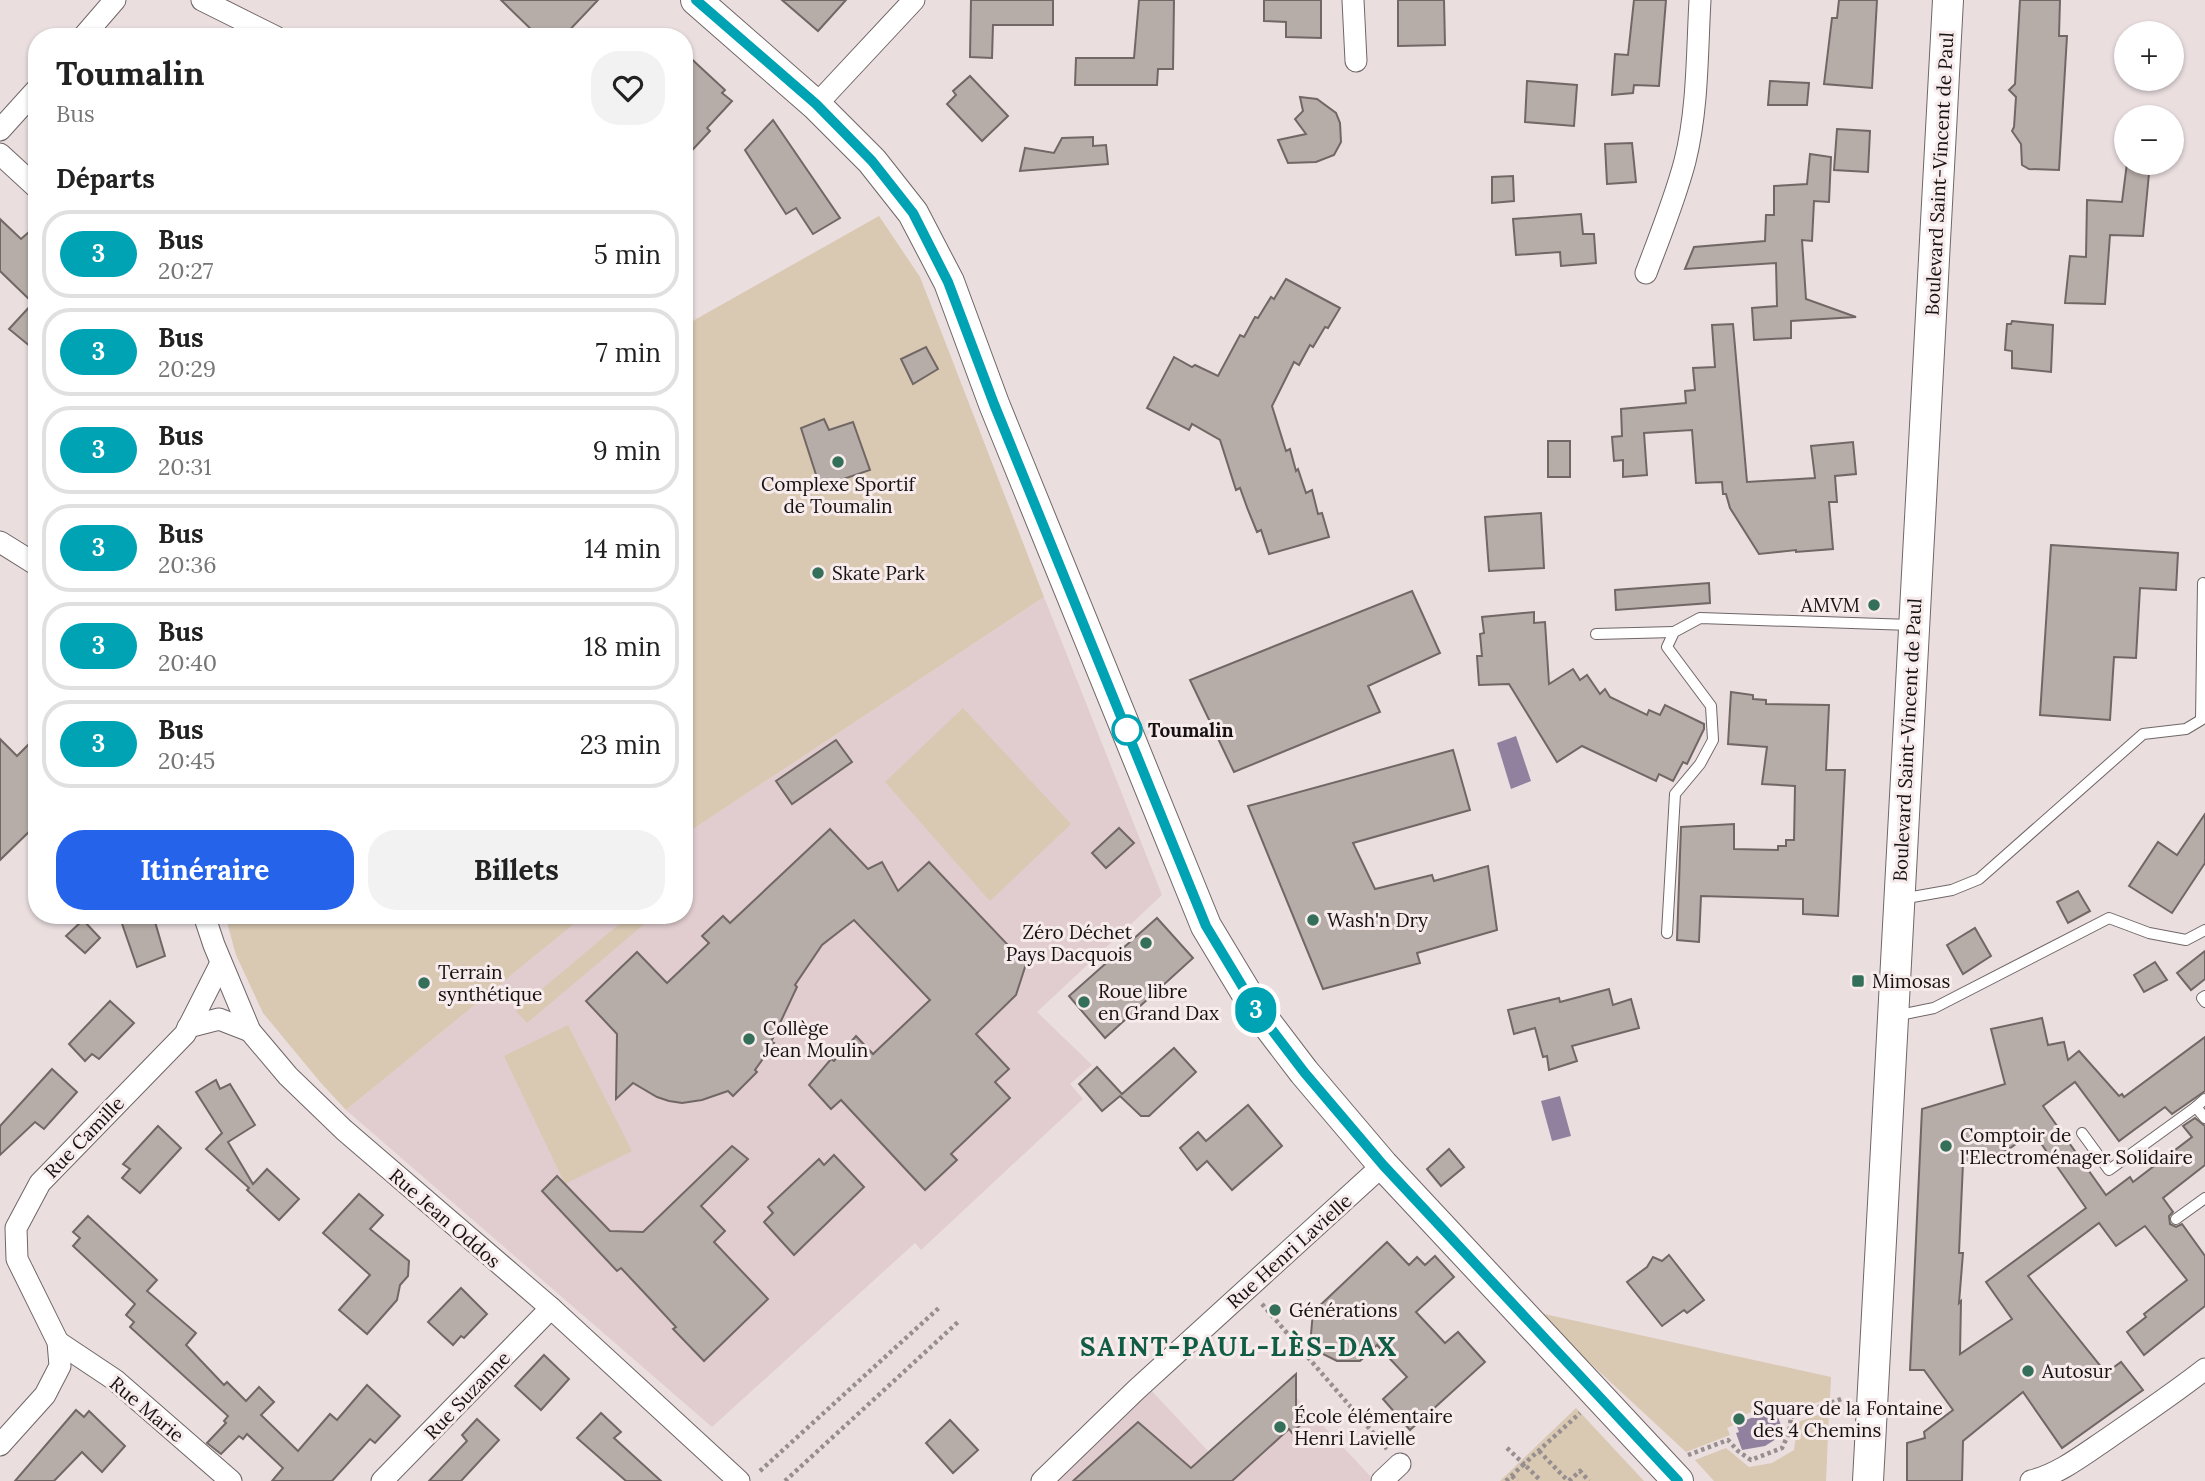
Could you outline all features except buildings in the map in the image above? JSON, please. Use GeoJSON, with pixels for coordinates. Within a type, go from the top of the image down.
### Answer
{"type":"FeatureCollection","features":[{"type":"Feature","properties":{"kind":"main road"},"geometry":{"type":"LineString","coordinates":[[696,0],[816,104],[872,161],[913,213],[948,282],[994,404],[1206,926],[1256,1009],[1304,1072],[1383,1165],[1669,1472]]}},
{"type":"Feature","properties":{"kind":"main road","name":"Boulevard Saint-Vincent de Paul"},"geometry":{"type":"LineString","coordinates":[[1868,1481],[1948,0]]}},
{"type":"Feature","properties":{"kind":"street"},"geometry":{"type":"LineString","coordinates":[[91,28],[115,0]]}},
{"type":"Feature","properties":{"kind":"street"},"geometry":{"type":"LineString","coordinates":[[202,0],[258,28]]}},
{"type":"Feature","properties":{"kind":"street"},"geometry":{"type":"LineString","coordinates":[[816,104],[914,0]]}},
{"type":"Feature","properties":{"kind":"street"},"geometry":{"type":"LineString","coordinates":[[1353,0],[1356,61]]}},
{"type":"Feature","properties":{"kind":"street"},"geometry":{"type":"LineString","coordinates":[[1646,273],[1686,159],[1693,114],[1700,0]]}},
{"type":"Feature","properties":{"kind":"street"},"geometry":{"type":"LineString","coordinates":[[0,130],[28,99]]}},
{"type":"Feature","properties":{"kind":"street"},"geometry":{"type":"LineString","coordinates":[[0,154],[28,180]]}},
{"type":"Feature","properties":{"kind":"street"},"geometry":{"type":"LineString","coordinates":[[0,542],[28,559]]}},
{"type":"Feature","properties":{"kind":"street","name":"Rue Jean Oddos"},"geometry":{"type":"LineString","coordinates":[[207,924],[250,1031],[288,1076],[344,1130],[748,1478]]}},
{"type":"Feature","properties":{"kind":"street","name":"Rue Camille"},"geometry":{"type":"LineString","coordinates":[[58,1342],[17,1259],[16,1228],[40,1183],[184,1034],[221,963]]}},
{"type":"Feature","properties":{"kind":"street"},"geometry":{"type":"LineString","coordinates":[[188,1027],[219,1019],[250,1031]]}},
{"type":"Feature","properties":{"kind":"street","name":"Rue Henri Lavielle"},"geometry":{"type":"LineString","coordinates":[[1042,1481],[1136,1390],[1383,1165]]}},
{"type":"Feature","properties":{"kind":"street","name":"Rue Suzanne"},"geometry":{"type":"LineString","coordinates":[[382,1481],[551,1308]]}},
{"type":"Feature","properties":{"kind":"street"},"geometry":{"type":"LineString","coordinates":[[0,1445],[45,1395],[60,1366],[58,1342]]}},
{"type":"Feature","properties":{"kind":"street","name":"Rue Marie"},"geometry":{"type":"LineString","coordinates":[[58,1342],[115,1380],[231,1481]]}},
{"type":"Feature","properties":{"kind":"street"},"geometry":{"type":"LineString","coordinates":[[2031,1481],[2048,1477],[2171,1396],[2205,1369]]}},
{"type":"Feature","properties":{"kind":"street"},"geometry":{"type":"LineString","coordinates":[[1382,1481],[1400,1464]]}},
{"type":"Feature","properties":{"kind":"lane"},"geometry":{"type":"LineString","coordinates":[[1898,900],[1952,890],[1979,879],[2143,734],[2186,729],[2201,720],[2203,583]]}},
{"type":"Feature","properties":{"kind":"lane"},"geometry":{"type":"LineString","coordinates":[[1596,634],[1674,632],[1700,618],[1914,625]]}},
{"type":"Feature","properties":{"kind":"lane"},"geometry":{"type":"LineString","coordinates":[[1667,933],[1675,794],[1700,764],[1713,740],[1712,706],[1667,646],[1674,632]]}},
{"type":"Feature","properties":{"kind":"lane"},"geometry":{"type":"LineString","coordinates":[[1892,1016],[1934,1008],[2109,918],[2149,933],[2186,940],[2205,930]]}},
{"type":"Feature","properties":{"kind":"lane"},"geometry":{"type":"LineString","coordinates":[[2205,996],[2202,999],[2205,1002]]}},
{"type":"Feature","properties":{"kind":"lane"},"geometry":{"type":"LineString","coordinates":[[2082,1133],[2109,1171],[2201,1103],[2205,1118]]}},
{"type":"Feature","properties":{"kind":"lane"},"geometry":{"type":"LineString","coordinates":[[2176,1220],[2205,1198]]}},
{"type":"Feature","properties":{"kind":"path"},"geometry":{"type":"LineString","coordinates":[[1248,1288],[1400,1464]]}},
{"type":"Feature","properties":{"kind":"path"},"geometry":{"type":"LineString","coordinates":[[748,1478],[941,1306]]}},
{"type":"Feature","properties":{"kind":"path"},"geometry":{"type":"LineString","coordinates":[[785,1481],[958,1322]]}},
{"type":"Feature","properties":{"kind":"path"},"geometry":{"type":"LineString","coordinates":[[1669,1472],[1728,1440],[1751,1460],[1782,1448],[1789,1433],[1791,1417],[1873,1388]]}},
{"type":"Feature","properties":{"kind":"path"},"geometry":{"type":"LineString","coordinates":[[1506,1481],[1598,1395]]}},
{"type":"Feature","properties":{"kind":"path"},"geometry":{"type":"LineString","coordinates":[[1507,1448],[1541,1481]]}},
{"type":"Feature","properties":{"kind":"path"},"geometry":{"type":"LineString","coordinates":[[1539,1451],[1568,1481],[1580,1471],[1589,1481]]}},
{"type":"Feature","properties":{"kind":"path"},"geometry":{"type":"LineString","coordinates":[[1512,1476],[1517,1481]]}},
{"type":"Feature","properties":{"kind":"shaded area","name":"Complexe Sportif de Toumalin"},"geometry":{"type":"Polygon","coordinates":[[[879,216],[920,277],[1044,597],[693,829],[693,321],[879,216]]]}},
{"type":"Feature","properties":{"kind":"shaded area","name":"Collège Jean Moulin"},"geometry":{"type":"Polygon","coordinates":[[[1044,597],[1162,895],[1037,1012],[1092,1065],[1070,1084],[1083,1099],[921,1250],[915,1243],[712,1427],[346,1110],[574,924],[693,924],[693,829],[1044,597]]]}},
{"type":"Feature","properties":{"kind":"shaded area"},"geometry":{"type":"Polygon","coordinates":[[[963,708],[1071,824],[990,901],[885,782],[963,708]]]}},
{"type":"Feature","properties":{"kind":"shaded area"},"geometry":{"type":"Polygon","coordinates":[[[1516,736],[1531,781],[1511,789],[1497,743],[1516,736]]]}},
{"type":"Feature","properties":{"kind":"shaded area"},"geometry":{"type":"Polygon","coordinates":[[[227,924],[574,924],[346,1110],[263,1013],[236,955],[227,924]]]}},
{"type":"Feature","properties":{"kind":"shaded area"},"geometry":{"type":"Polygon","coordinates":[[[619,924],[644,924],[527,1023],[516,1011],[619,924]]]}},
{"type":"Feature","properties":{"kind":"shaded area"},"geometry":{"type":"Polygon","coordinates":[[[568,1025],[632,1151],[565,1184],[504,1056],[568,1025]]]}},
{"type":"Feature","properties":{"kind":"shaded area"},"geometry":{"type":"Polygon","coordinates":[[[1560,1096],[1571,1136],[1552,1141],[1541,1101],[1560,1096]]]}},
{"type":"Feature","properties":{"kind":"shaded area","name":"Square de la Fontaine des 4 Chemins"},"geometry":{"type":"Polygon","coordinates":[[[1535,1312],[1831,1377],[1830,1398],[1786,1413],[1783,1405],[1764,1413],[1762,1408],[1744,1415],[1745,1420],[1727,1428],[1730,1435],[1686,1452],[1535,1312]]]}},
{"type":"Feature","properties":{"kind":"shaded area","name":"École élémentaire Henri Lavielle"},"geometry":{"type":"Polygon","coordinates":[[[1289,1380],[1296,1397],[1372,1481],[1053,1481],[1150,1389],[1209,1452],[1289,1380]]]}},
{"type":"Feature","properties":{"kind":"shaded area"},"geometry":{"type":"Polygon","coordinates":[[[1576,1408],[1644,1481],[1500,1481],[1576,1408]]]}},
{"type":"Feature","properties":{"kind":"shaded area"},"geometry":{"type":"Polygon","coordinates":[[[1771,1410],[1775,1418],[1778,1417],[1784,1434],[1765,1446],[1742,1450],[1736,1424],[1771,1410]]]}},
{"type":"Feature","properties":{"kind":"shaded area"},"geometry":{"type":"Polygon","coordinates":[[[1829,1411],[1826,1481],[1714,1481],[1695,1460],[1726,1448],[1749,1467],[1772,1463],[1794,1450],[1798,1422],[1829,1411]]]}},
{"type":"Feature","properties":{"kind":"bus line","name":"3"},"geometry":{"type":"LineString","coordinates":[[696,0],[816,104],[872,161],[913,213],[948,282],[994,404],[1206,926],[1256,1009],[1304,1072],[1383,1165],[1678,1481]]}},
{"type":"Feature","properties":{"kind":"place","name":"Complexe Sportif de Toumalin"},"geometry":{"type":"Point","coordinates":[838,462]}},
{"type":"Feature","properties":{"kind":"place","name":"Skate Park"},"geometry":{"type":"Point","coordinates":[818,573]}},
{"type":"Feature","properties":{"kind":"place","name":"AMVM"},"geometry":{"type":"Point","coordinates":[1874,605]}},
{"type":"Feature","properties":{"kind":"place","name":"Toumalin"},"geometry":{"type":"Point","coordinates":[1127,730]}},
{"type":"Feature","properties":{"kind":"place","name":"Wash'n Dry"},"geometry":{"type":"Point","coordinates":[1313,920]}},
{"type":"Feature","properties":{"kind":"place","name":"Zéro Déchet Pays Dacquois"},"geometry":{"type":"Point","coordinates":[1146,943]}},
{"type":"Feature","properties":{"kind":"place","name":"Mimosas"},"geometry":{"type":"Point","coordinates":[1858,981]}},
{"type":"Feature","properties":{"kind":"place","name":"Terrain synthétique"},"geometry":{"type":"Point","coordinates":[424,983]}},
{"type":"Feature","properties":{"kind":"place","name":"Roue libre en Grand Dax"},"geometry":{"type":"Point","coordinates":[1084,1002]}},
{"type":"Feature","properties":{"kind":"place","name":"Collège Jean Moulin"},"geometry":{"type":"Point","coordinates":[749,1039]}},
{"type":"Feature","properties":{"kind":"place","name":"Comptoir de l'Electroménager Solidaire"},"geometry":{"type":"Point","coordinates":[1946,1146]}},
{"type":"Feature","properties":{"kind":"place","name":"Générations"},"geometry":{"type":"Point","coordinates":[1275,1310]}},
{"type":"Feature","properties":{"kind":"place","name":"Autosur"},"geometry":{"type":"Point","coordinates":[2028,1371]}},
{"type":"Feature","properties":{"kind":"place","name":"Square de la Fontaine des 4 Chemins"},"geometry":{"type":"Point","coordinates":[1739,1419]}},
{"type":"Feature","properties":{"kind":"place","name":"École élémentaire Henri Lavielle"},"geometry":{"type":"Point","coordinates":[1280,1427]}},
{"type":"Feature","properties":{"kind":"district","name":"SAINT-PAUL-LÈS-DAX"},"geometry":{"type":"Point","coordinates":[1239,1347]}}]}
